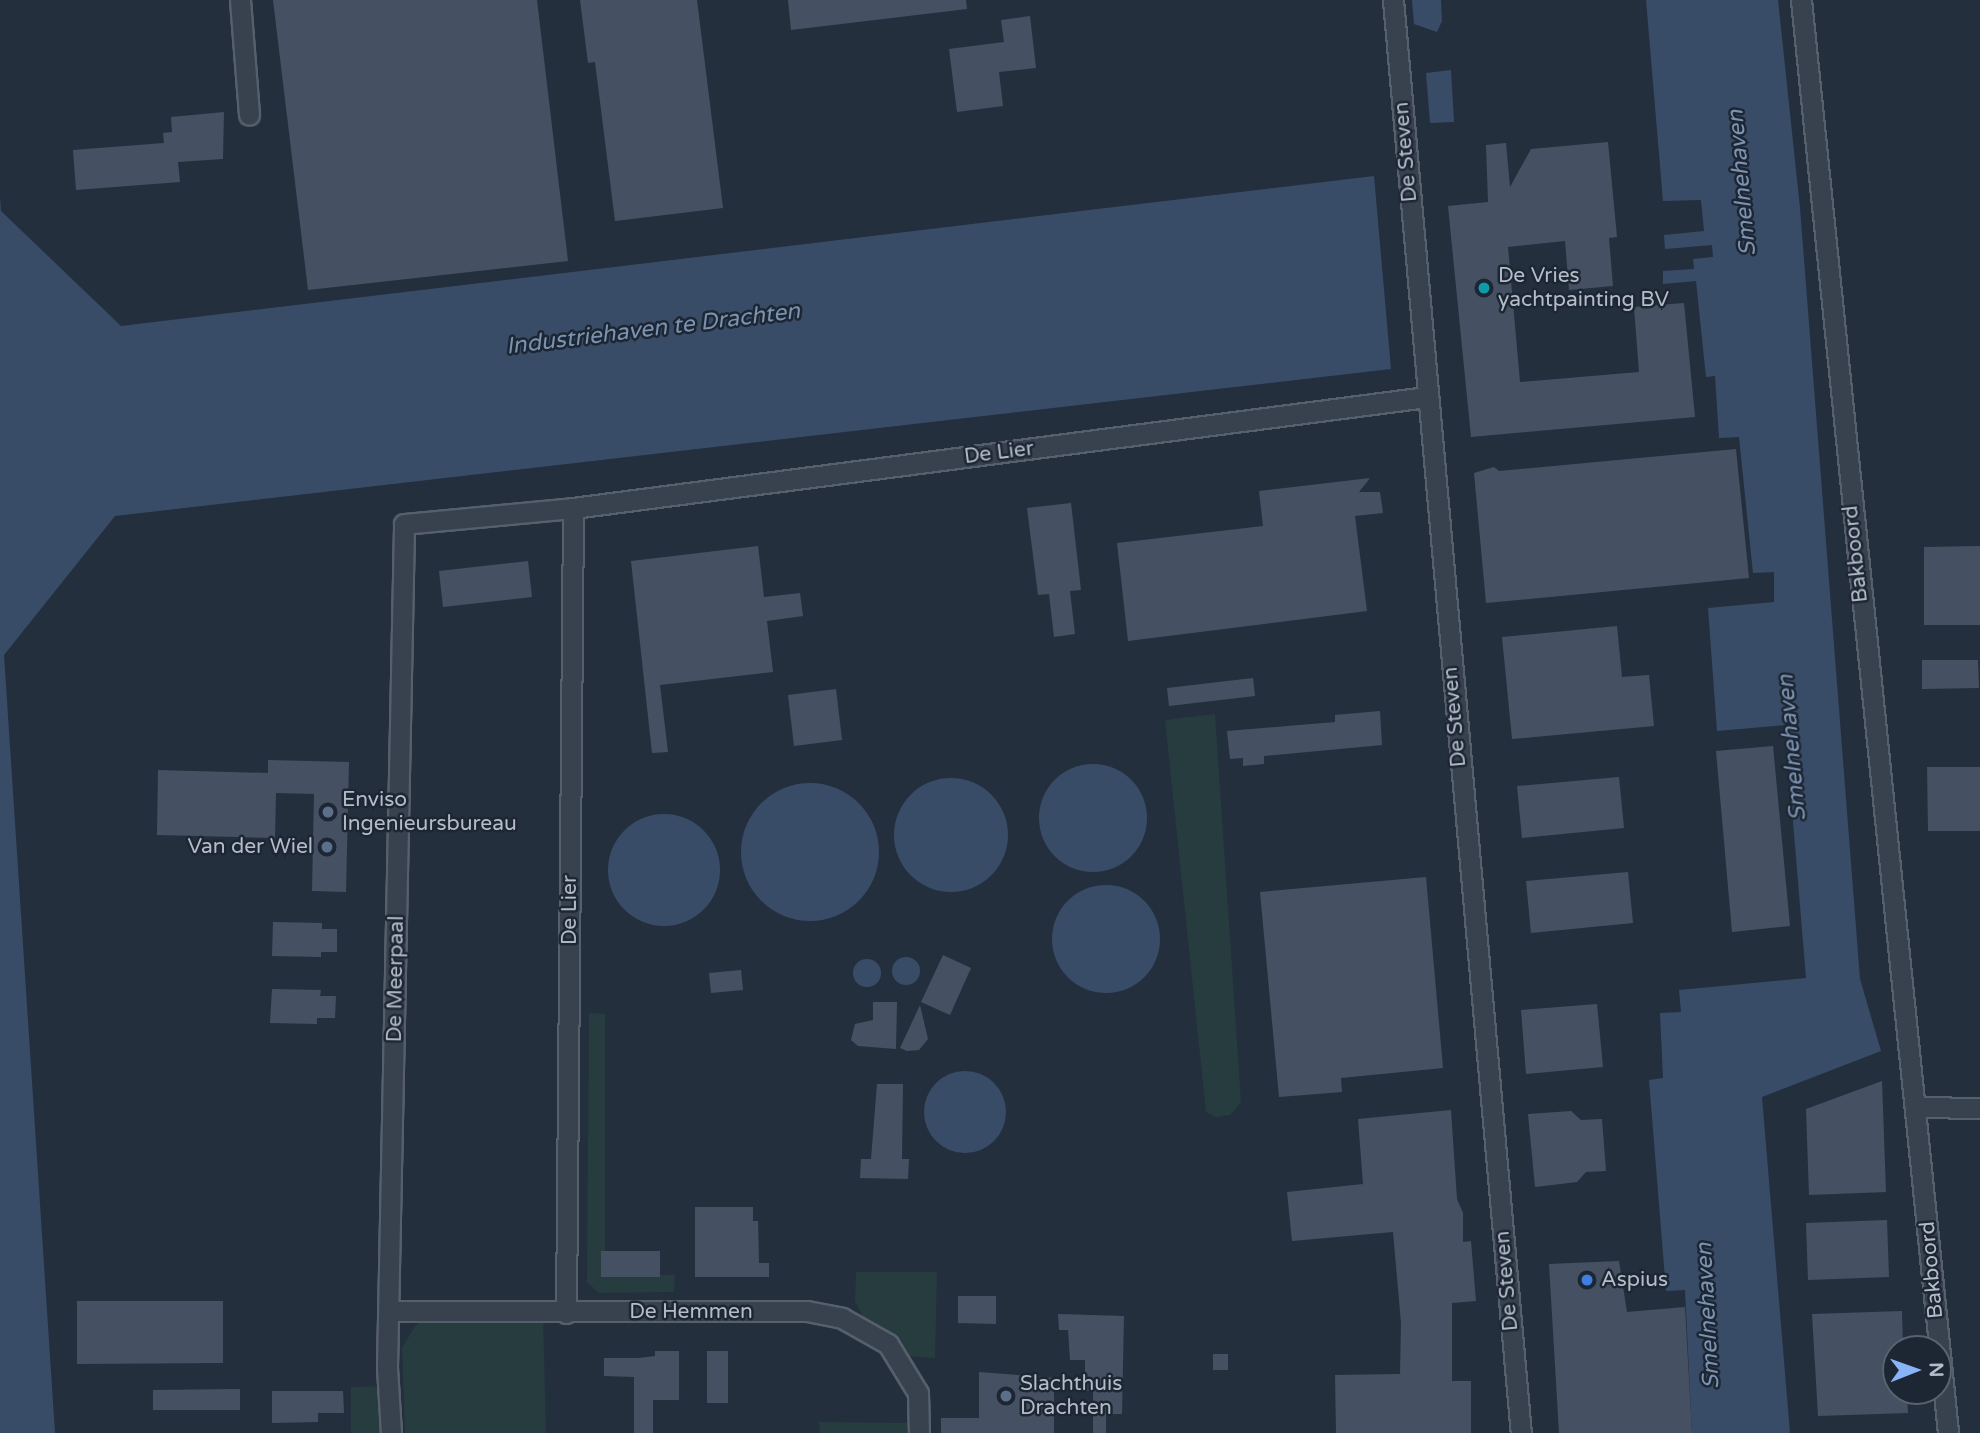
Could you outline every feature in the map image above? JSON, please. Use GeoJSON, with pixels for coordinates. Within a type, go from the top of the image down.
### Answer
{"type":"FeatureCollection","features":[{"type":"Feature","properties":{"kind":"street"},"geometry":{"type":"LineString","coordinates":[[240,0],[249,115]]}},
{"type":"Feature","properties":{"kind":"street","name":"De Steven"},"geometry":{"type":"LineString","coordinates":[[1393,0],[1426,397],[1521,1433]]}},
{"type":"Feature","properties":{"kind":"street","name":"Bakboord"},"geometry":{"type":"LineString","coordinates":[[1801,0],[1907,1067],[1917,1107],[1948,1433]]}},
{"type":"Feature","properties":{"kind":"street","name":"De Lier"},"geometry":{"type":"LineString","coordinates":[[404,524],[573,508],[1426,397]]}},
{"type":"Feature","properties":{"kind":"street","name":"De Lier"},"geometry":{"type":"LineString","coordinates":[[566,1313],[573,508]]}},
{"type":"Feature","properties":{"kind":"street","name":"De Meerpaal"},"geometry":{"type":"LineString","coordinates":[[391,1433],[389,1311],[404,524]]}},
{"type":"Feature","properties":{"kind":"street"},"geometry":{"type":"LineString","coordinates":[[1917,1107],[1980,1108]]}},
{"type":"Feature","properties":{"kind":"street","name":"De Hemmen"},"geometry":{"type":"LineString","coordinates":[[389,1311],[807,1311],[842,1318],[888,1344],[918,1393],[919,1433]]}},
{"type":"Feature","properties":{"kind":"green space"},"geometry":{"type":"Polygon","coordinates":[[[1215,714],[1241,1102],[1230,1115],[1215,1117],[1206,1112],[1165,720],[1215,714]]]}},
{"type":"Feature","properties":{"kind":"green space"},"geometry":{"type":"Polygon","coordinates":[[[589,1013],[605,1014],[605,1252],[617,1275],[675,1275],[674,1292],[599,1293],[587,1282],[589,1013]]]}},
{"type":"Feature","properties":{"kind":"green space"},"geometry":{"type":"Polygon","coordinates":[[[856,1272],[937,1272],[935,1358],[908,1356],[883,1329],[863,1317],[855,1301],[856,1272]]]}},
{"type":"Feature","properties":{"kind":"green space"},"geometry":{"type":"Polygon","coordinates":[[[543,1315],[546,1433],[405,1433],[402,1348],[415,1326],[425,1320],[543,1315]]]}},
{"type":"Feature","properties":{"kind":"green space"},"geometry":{"type":"Polygon","coordinates":[[[383,1386],[385,1433],[351,1433],[351,1387],[383,1386]]]}},
{"type":"Feature","properties":{"kind":"green space"},"geometry":{"type":"Polygon","coordinates":[[[819,1422],[909,1423],[909,1433],[820,1433],[819,1422]]]}},
{"type":"Feature","properties":{"kind":"water"},"geometry":{"type":"Polygon","coordinates":[[[1412,0],[1441,0],[1442,21],[1437,32],[1414,24],[1412,0]]]}},
{"type":"Feature","properties":{"kind":"water","name":"Smelnehaven"},"geometry":{"type":"Polygon","coordinates":[[[1646,0],[1778,0],[1800,208],[1860,979],[1881,1051],[1762,1097],[1790,1433],[1692,1433],[1685,1290],[1666,1291],[1649,1080],[1663,1078],[1660,1013],[1681,1012],[1679,990],[1806,978],[1785,725],[1717,731],[1708,608],[1774,602],[1774,572],[1753,573],[1739,437],[1719,438],[1715,376],[1706,377],[1696,281],[1663,284],[1663,271],[1694,269],[1693,259],[1713,257],[1712,245],[1665,249],[1664,235],[1704,231],[1701,200],[1663,201],[1646,0]]]}},
{"type":"Feature","properties":{"kind":"water"},"geometry":{"type":"Polygon","coordinates":[[[1451,70],[1454,122],[1430,123],[1426,73],[1451,70]]]}},
{"type":"Feature","properties":{"kind":"water","name":"Industriehaven te Drachten"},"geometry":{"type":"Polygon","coordinates":[[[1374,176],[1391,369],[115,516],[4,655],[55,1433],[0,1433],[0,197],[1,211],[121,326],[1374,176]]]}},
{"type":"Feature","properties":{"kind":"water"},"geometry":{"type":"Polygon","coordinates":[[[1093,764],[1114,768],[1131,780],[1143,797],[1147,818],[1143,839],[1131,856],[1114,868],[1093,872],[1072,868],[1055,856],[1043,839],[1039,818],[1043,797],[1055,780],[1072,768],[1093,764]]]}},
{"type":"Feature","properties":{"kind":"water"},"geometry":{"type":"Polygon","coordinates":[[[951,778],[973,782],[992,794],[1004,813],[1008,835],[1004,857],[992,876],[973,888],[951,892],[929,888],[910,876],[898,857],[894,835],[898,813],[910,794],[929,782],[951,778]]]}},
{"type":"Feature","properties":{"kind":"water"},"geometry":{"type":"Polygon","coordinates":[[[810,783],[836,789],[858,804],[873,826],[879,852],[873,878],[858,900],[836,915],[810,921],[784,915],[762,900],[747,878],[741,852],[747,826],[762,804],[784,789],[810,783]]]}},
{"type":"Feature","properties":{"kind":"water"},"geometry":{"type":"Polygon","coordinates":[[[664,814],[685,818],[703,831],[716,849],[720,870],[716,891],[703,909],[685,922],[664,926],[643,922],[625,909],[612,891],[608,870],[612,849],[625,831],[643,818],[664,814]]]}},
{"type":"Feature","properties":{"kind":"water"},"geometry":{"type":"Polygon","coordinates":[[[1106,885],[1127,889],[1144,901],[1156,918],[1160,939],[1156,960],[1144,977],[1127,989],[1106,993],[1085,989],[1068,977],[1056,960],[1052,939],[1056,918],[1068,901],[1085,889],[1106,885]]]}},
{"type":"Feature","properties":{"kind":"water"},"geometry":{"type":"Polygon","coordinates":[[[906,957],[916,961],[920,971],[916,981],[906,985],[896,981],[892,971],[896,961],[906,957]]]}},
{"type":"Feature","properties":{"kind":"water"},"geometry":{"type":"Polygon","coordinates":[[[867,959],[877,963],[881,973],[877,983],[867,987],[857,983],[853,973],[857,963],[867,959]]]}},
{"type":"Feature","properties":{"kind":"water"},"geometry":{"type":"Polygon","coordinates":[[[957,1071],[973,1071],[988,1078],[999,1089],[1006,1104],[1003,1128],[994,1141],[973,1153],[957,1153],[942,1146],[931,1135],[924,1120],[924,1104],[931,1089],[942,1078],[957,1071]]]}},
{"type":"Feature","properties":{"kind":"building"},"geometry":{"type":"Polygon","coordinates":[[[273,0],[537,0],[568,261],[308,290],[273,0]]]}},
{"type":"Feature","properties":{"kind":"building"},"geometry":{"type":"Polygon","coordinates":[[[580,0],[697,0],[723,208],[615,221],[595,62],[588,63],[580,0]]]}},
{"type":"Feature","properties":{"kind":"building"},"geometry":{"type":"Polygon","coordinates":[[[788,0],[966,0],[967,9],[791,30],[788,0]]]}},
{"type":"Feature","properties":{"kind":"building"},"geometry":{"type":"Polygon","coordinates":[[[1030,16],[1036,68],[999,72],[1003,106],[957,112],[949,49],[1004,42],[1001,20],[1030,16]]]}},
{"type":"Feature","properties":{"kind":"building"},"geometry":{"type":"Polygon","coordinates":[[[224,112],[223,159],[178,162],[180,182],[76,190],[73,150],[164,143],[163,133],[172,132],[171,117],[224,112]]]}},
{"type":"Feature","properties":{"kind":"building","name":"De Vries yachtpainting BV"},"geometry":{"type":"Polygon","coordinates":[[[1608,142],[1617,237],[1609,238],[1613,286],[1569,290],[1565,241],[1508,247],[1520,382],[1639,372],[1634,307],[1684,303],[1695,417],[1471,437],[1448,206],[1488,202],[1486,145],[1506,143],[1510,187],[1531,149],[1608,142]]]}},
{"type":"Feature","properties":{"kind":"building"},"geometry":{"type":"Polygon","coordinates":[[[1736,449],[1749,578],[1486,603],[1474,473],[1494,467],[1499,471],[1736,449]]]}},
{"type":"Feature","properties":{"kind":"building"},"geometry":{"type":"Polygon","coordinates":[[[1370,478],[1359,492],[1380,492],[1383,513],[1355,516],[1367,611],[1128,641],[1117,543],[1263,526],[1259,491],[1370,478]]]}},
{"type":"Feature","properties":{"kind":"building"},"geometry":{"type":"Polygon","coordinates":[[[1071,503],[1081,590],[1070,591],[1075,634],[1054,637],[1049,594],[1038,595],[1027,508],[1071,503]]]}},
{"type":"Feature","properties":{"kind":"building"},"geometry":{"type":"Polygon","coordinates":[[[758,546],[764,597],[800,593],[803,616],[767,621],[773,672],[660,685],[668,752],[652,753],[631,561],[758,546]]]}},
{"type":"Feature","properties":{"kind":"building"},"geometry":{"type":"Polygon","coordinates":[[[1980,546],[1980,625],[1924,625],[1924,547],[1980,546]]]}},
{"type":"Feature","properties":{"kind":"building"},"geometry":{"type":"Polygon","coordinates":[[[528,561],[532,597],[443,607],[439,571],[528,561]]]}},
{"type":"Feature","properties":{"kind":"building"},"geometry":{"type":"Polygon","coordinates":[[[1617,626],[1622,677],[1649,675],[1654,726],[1512,739],[1502,637],[1617,626]]]}},
{"type":"Feature","properties":{"kind":"building"},"geometry":{"type":"Polygon","coordinates":[[[1922,660],[1978,660],[1979,688],[1922,689],[1922,660]]]}},
{"type":"Feature","properties":{"kind":"building"},"geometry":{"type":"Polygon","coordinates":[[[1253,678],[1255,696],[1169,706],[1167,688],[1253,678]]]}},
{"type":"Feature","properties":{"kind":"building"},"geometry":{"type":"Polygon","coordinates":[[[836,689],[842,740],[794,746],[788,695],[836,689]]]}},
{"type":"Feature","properties":{"kind":"building"},"geometry":{"type":"Polygon","coordinates":[[[1380,711],[1382,745],[1264,756],[1264,764],[1243,766],[1243,758],[1230,759],[1227,731],[1335,722],[1335,715],[1380,711]]]}},
{"type":"Feature","properties":{"kind":"building"},"geometry":{"type":"Polygon","coordinates":[[[1773,746],[1790,926],[1732,932],[1716,751],[1773,746]]]}},
{"type":"Feature","properties":{"kind":"building"},"geometry":{"type":"Polygon","coordinates":[[[268,760],[349,762],[346,892],[312,891],[314,794],[276,793],[275,838],[157,835],[158,770],[268,773],[268,760]]]}},
{"type":"Feature","properties":{"kind":"building"},"geometry":{"type":"Polygon","coordinates":[[[1927,767],[1980,767],[1980,831],[1928,831],[1927,767]]]}},
{"type":"Feature","properties":{"kind":"building"},"geometry":{"type":"Polygon","coordinates":[[[1619,777],[1624,828],[1522,838],[1517,786],[1619,777]]]}},
{"type":"Feature","properties":{"kind":"building"},"geometry":{"type":"Polygon","coordinates":[[[1628,872],[1633,923],[1531,933],[1526,881],[1628,872]]]}},
{"type":"Feature","properties":{"kind":"building"},"geometry":{"type":"Polygon","coordinates":[[[1426,877],[1443,1068],[1341,1078],[1342,1092],[1279,1097],[1260,892],[1426,877]]]}},
{"type":"Feature","properties":{"kind":"building"},"geometry":{"type":"Polygon","coordinates":[[[273,922],[322,923],[322,929],[337,929],[337,952],[321,952],[321,957],[272,956],[273,922]]]}},
{"type":"Feature","properties":{"kind":"building"},"geometry":{"type":"Polygon","coordinates":[[[943,955],[971,968],[950,1015],[921,1002],[943,955]]]}},
{"type":"Feature","properties":{"kind":"building"},"geometry":{"type":"Polygon","coordinates":[[[741,970],[743,990],[711,993],[709,973],[741,970]]]}},
{"type":"Feature","properties":{"kind":"building"},"geometry":{"type":"Polygon","coordinates":[[[272,989],[321,990],[320,996],[336,996],[335,1018],[317,1018],[317,1024],[270,1023],[272,989]]]}},
{"type":"Feature","properties":{"kind":"building"},"geometry":{"type":"Polygon","coordinates":[[[873,1002],[897,1002],[896,1049],[858,1046],[851,1040],[855,1024],[873,1020],[873,1002]]]}},
{"type":"Feature","properties":{"kind":"building"},"geometry":{"type":"Polygon","coordinates":[[[1597,1004],[1603,1067],[1526,1074],[1521,1010],[1597,1004]]]}},
{"type":"Feature","properties":{"kind":"building"},"geometry":{"type":"Polygon","coordinates":[[[920,1005],[928,1039],[919,1050],[907,1051],[900,1048],[920,1005]]]}},
{"type":"Feature","properties":{"kind":"building"},"geometry":{"type":"Polygon","coordinates":[[[1882,1081],[1886,1192],[1809,1195],[1806,1109],[1882,1081]]]}},
{"type":"Feature","properties":{"kind":"building"},"geometry":{"type":"Polygon","coordinates":[[[877,1084],[903,1084],[902,1159],[909,1159],[908,1179],[860,1178],[861,1159],[871,1159],[877,1084]]]}},
{"type":"Feature","properties":{"kind":"building"},"geometry":{"type":"Polygon","coordinates":[[[1451,1110],[1457,1199],[1463,1213],[1463,1242],[1471,1241],[1476,1301],[1452,1303],[1452,1381],[1471,1381],[1471,1433],[1336,1433],[1335,1375],[1400,1374],[1401,1323],[1393,1232],[1292,1241],[1287,1192],[1363,1184],[1358,1119],[1451,1110]]]}},
{"type":"Feature","properties":{"kind":"building"},"geometry":{"type":"Polygon","coordinates":[[[1571,1111],[1581,1120],[1602,1119],[1606,1171],[1586,1172],[1577,1182],[1535,1187],[1528,1114],[1571,1111]]]}},
{"type":"Feature","properties":{"kind":"building"},"geometry":{"type":"Polygon","coordinates":[[[695,1207],[753,1207],[753,1221],[758,1221],[759,1263],[769,1263],[769,1277],[695,1277],[695,1207]]]}},
{"type":"Feature","properties":{"kind":"building"},"geometry":{"type":"Polygon","coordinates":[[[1887,1220],[1889,1277],[1808,1280],[1806,1223],[1887,1220]]]}},
{"type":"Feature","properties":{"kind":"building"},"geometry":{"type":"Polygon","coordinates":[[[601,1251],[660,1251],[660,1277],[601,1277],[601,1251]]]}},
{"type":"Feature","properties":{"kind":"building"},"geometry":{"type":"Polygon","coordinates":[[[1619,1261],[1627,1312],[1685,1307],[1692,1433],[1559,1433],[1549,1264],[1619,1261]]]}},
{"type":"Feature","properties":{"kind":"building"},"geometry":{"type":"Polygon","coordinates":[[[958,1296],[996,1296],[996,1324],[958,1323],[958,1296]]]}},
{"type":"Feature","properties":{"kind":"building"},"geometry":{"type":"Polygon","coordinates":[[[77,1301],[223,1301],[223,1363],[77,1364],[77,1301]]]}},
{"type":"Feature","properties":{"kind":"building"},"geometry":{"type":"Polygon","coordinates":[[[1902,1311],[1903,1335],[1882,1335],[1882,1405],[1908,1405],[1908,1413],[1818,1416],[1812,1314],[1902,1311]]]}},
{"type":"Feature","properties":{"kind":"building"},"geometry":{"type":"Polygon","coordinates":[[[1058,1314],[1124,1316],[1122,1414],[1106,1414],[1106,1433],[1093,1433],[1093,1391],[1085,1391],[1085,1360],[1070,1360],[1068,1330],[1059,1330],[1058,1314]]]}},
{"type":"Feature","properties":{"kind":"building"},"geometry":{"type":"Polygon","coordinates":[[[655,1351],[679,1351],[679,1400],[653,1400],[653,1433],[634,1433],[634,1377],[604,1376],[604,1358],[655,1356],[655,1351]]]}},
{"type":"Feature","properties":{"kind":"building"},"geometry":{"type":"Polygon","coordinates":[[[707,1351],[728,1351],[728,1403],[707,1403],[707,1351]]]}},
{"type":"Feature","properties":{"kind":"building"},"geometry":{"type":"Polygon","coordinates":[[[1213,1354],[1228,1354],[1228,1370],[1213,1370],[1213,1354]]]}},
{"type":"Feature","properties":{"kind":"building"},"geometry":{"type":"Polygon","coordinates":[[[979,1372],[1054,1378],[1054,1433],[941,1433],[941,1418],[979,1418],[979,1372]]]}},
{"type":"Feature","properties":{"kind":"building"},"geometry":{"type":"Polygon","coordinates":[[[240,1389],[240,1410],[153,1410],[153,1390],[240,1389]]]}},
{"type":"Feature","properties":{"kind":"building"},"geometry":{"type":"Polygon","coordinates":[[[272,1391],[343,1391],[344,1413],[318,1413],[318,1422],[272,1423],[272,1391]]]}},
{"type":"Feature","properties":{"kind":"place","name":"De Vries yachtpainting BV"},"geometry":{"type":"Point","coordinates":[1484,288]}},
{"type":"Feature","properties":{"kind":"place","name":"Enviso Ingenieursbureau"},"geometry":{"type":"Point","coordinates":[328,812]}},
{"type":"Feature","properties":{"kind":"place","name":"Van der Wiel"},"geometry":{"type":"Point","coordinates":[327,847]}},
{"type":"Feature","properties":{"kind":"place","name":"Aspius"},"geometry":{"type":"Point","coordinates":[1587,1280]}},
{"type":"Feature","properties":{"kind":"place","name":"Slachthuis Drachten"},"geometry":{"type":"Point","coordinates":[1006,1396]}}]}
